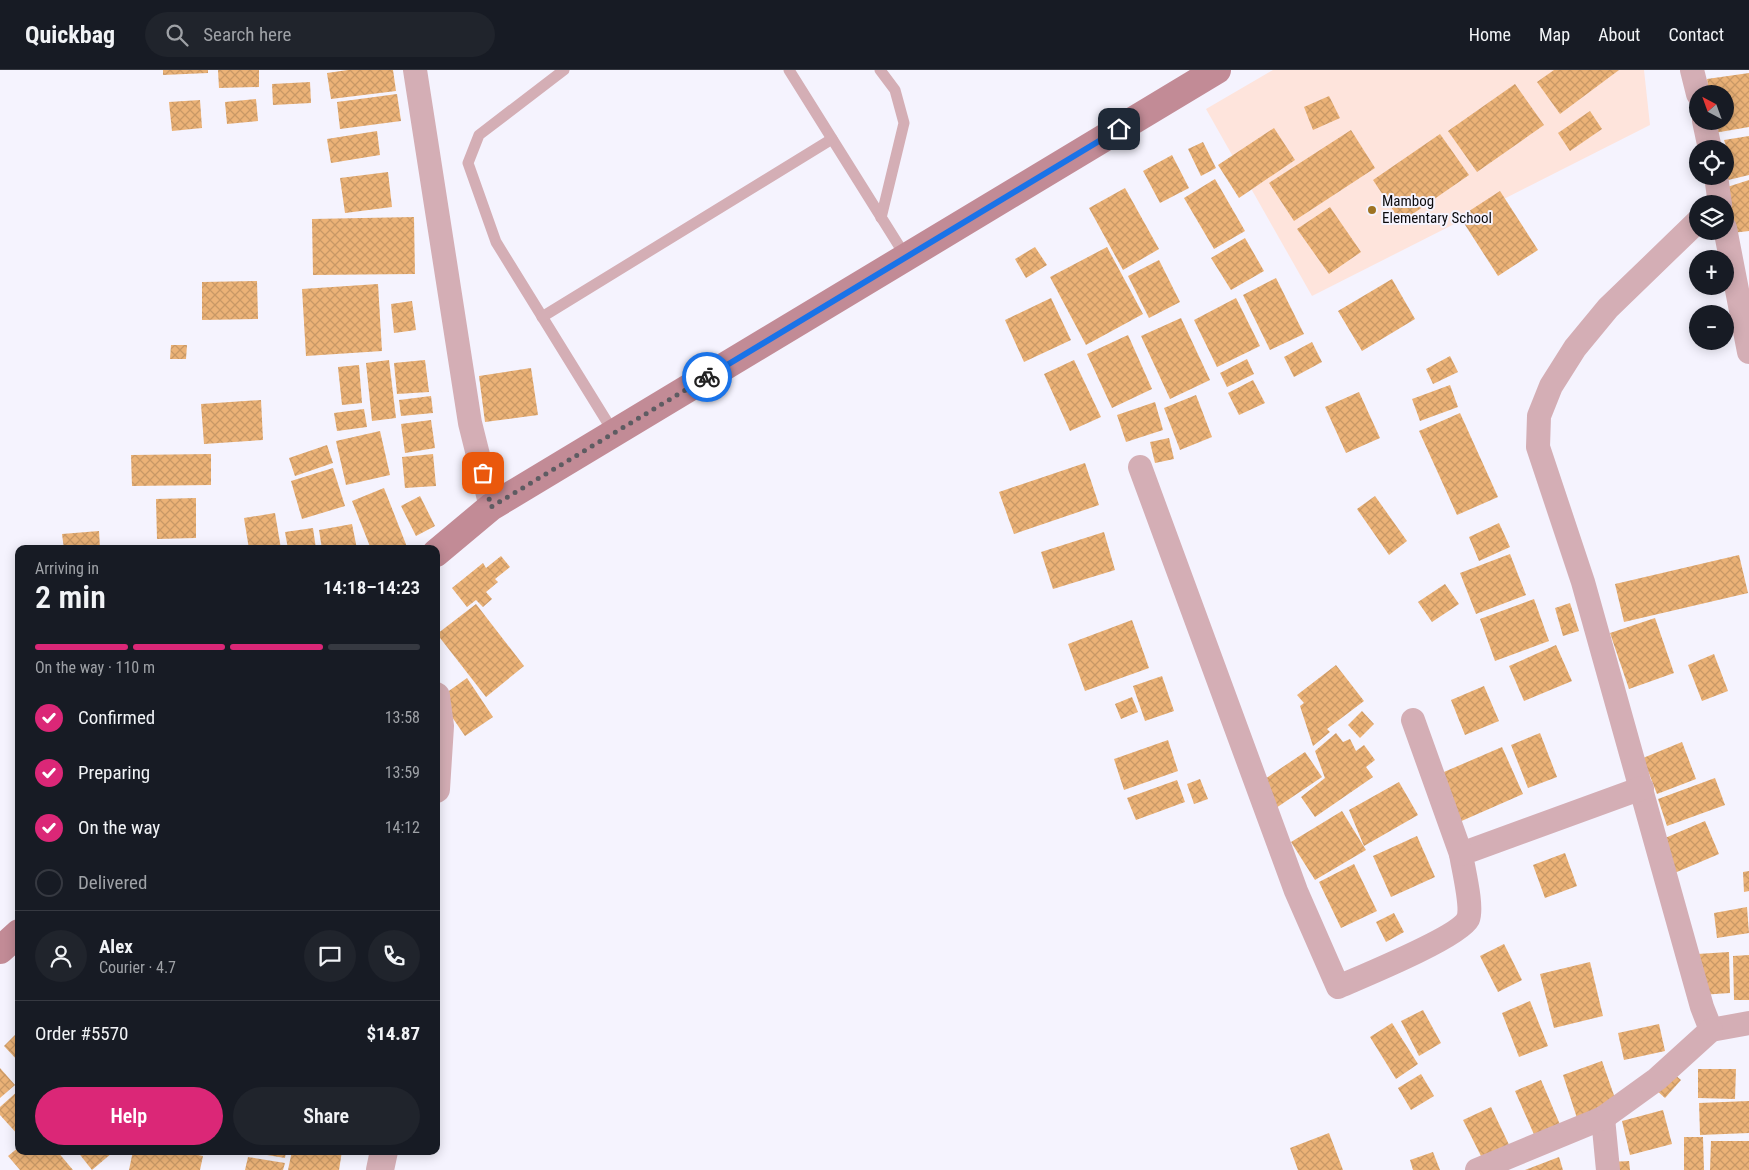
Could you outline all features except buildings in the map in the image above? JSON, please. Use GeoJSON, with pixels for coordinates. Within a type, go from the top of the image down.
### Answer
{"type":"FeatureCollection","features":[{"type":"Feature","properties":{"kind":"main road"},"geometry":{"type":"LineString","coordinates":[[440,550],[491,507],[1217,70]]}},
{"type":"Feature","properties":{"kind":"main road"},"geometry":{"type":"LineString","coordinates":[[0,950],[15,937]]}},
{"type":"Feature","properties":{"kind":"street"},"geometry":{"type":"LineString","coordinates":[[415,70],[470,423],[491,507]]}},
{"type":"Feature","properties":{"kind":"street"},"geometry":{"type":"LineString","coordinates":[[1692,70],[1696,85]]}},
{"type":"Feature","properties":{"kind":"street"},"geometry":{"type":"LineString","coordinates":[[1689,230],[1608,308],[1575,348],[1551,386],[1538,416],[1538,447],[1583,582],[1642,788],[1697,994],[1711,1030]]}},
{"type":"Feature","properties":{"kind":"street"},"geometry":{"type":"LineString","coordinates":[[1727,240],[1749,352]]}},
{"type":"Feature","properties":{"kind":"street"},"geometry":{"type":"LineString","coordinates":[[1140,466],[1296,891],[1338,986],[1407,956],[1462,926],[1469,912],[1461,854],[1413,720]]}},
{"type":"Feature","properties":{"kind":"street"},"geometry":{"type":"LineString","coordinates":[[1461,854],[1642,788]]}},
{"type":"Feature","properties":{"kind":"street"},"geometry":{"type":"LineString","coordinates":[[1477,1170],[1603,1118],[1657,1079],[1711,1030],[1749,1023]]}},
{"type":"Feature","properties":{"kind":"street"},"geometry":{"type":"LineString","coordinates":[[1603,1118],[1608,1170]]}},
{"type":"Feature","properties":{"kind":"street"},"geometry":{"type":"LineString","coordinates":[[380,1170],[383,1155]]}},
{"type":"Feature","properties":{"kind":"lane"},"geometry":{"type":"LineString","coordinates":[[564,70],[479,135],[468,163],[496,242],[614,433]]}},
{"type":"Feature","properties":{"kind":"lane"},"geometry":{"type":"LineString","coordinates":[[789,70],[906,257]]}},
{"type":"Feature","properties":{"kind":"lane"},"geometry":{"type":"LineString","coordinates":[[880,70],[895,90],[904,123],[881,218]]}},
{"type":"Feature","properties":{"kind":"lane"},"geometry":{"type":"LineString","coordinates":[[542,317],[832,139]]}},
{"type":"Feature","properties":{"kind":"shaded area","name":"Mambog Elementary School"},"geometry":{"type":"Polygon","coordinates":[[[1273,70],[1644,70],[1650,125],[1312,296],[1206,109],[1273,70]]]}},
{"type":"Feature","properties":{"kind":"way so far"},"geometry":{"type":"LineString","coordinates":[[483,473],[491,507],[707,377]]}},
{"type":"Feature","properties":{"kind":"place","name":"Mambog Elementary School"},"geometry":{"type":"Point","coordinates":[1372,210]}},
{"type":"Feature","properties":{"kind":"route"},"geometry":{"type":"LineString","coordinates":[[707,377],[1119,129]]}}]}
